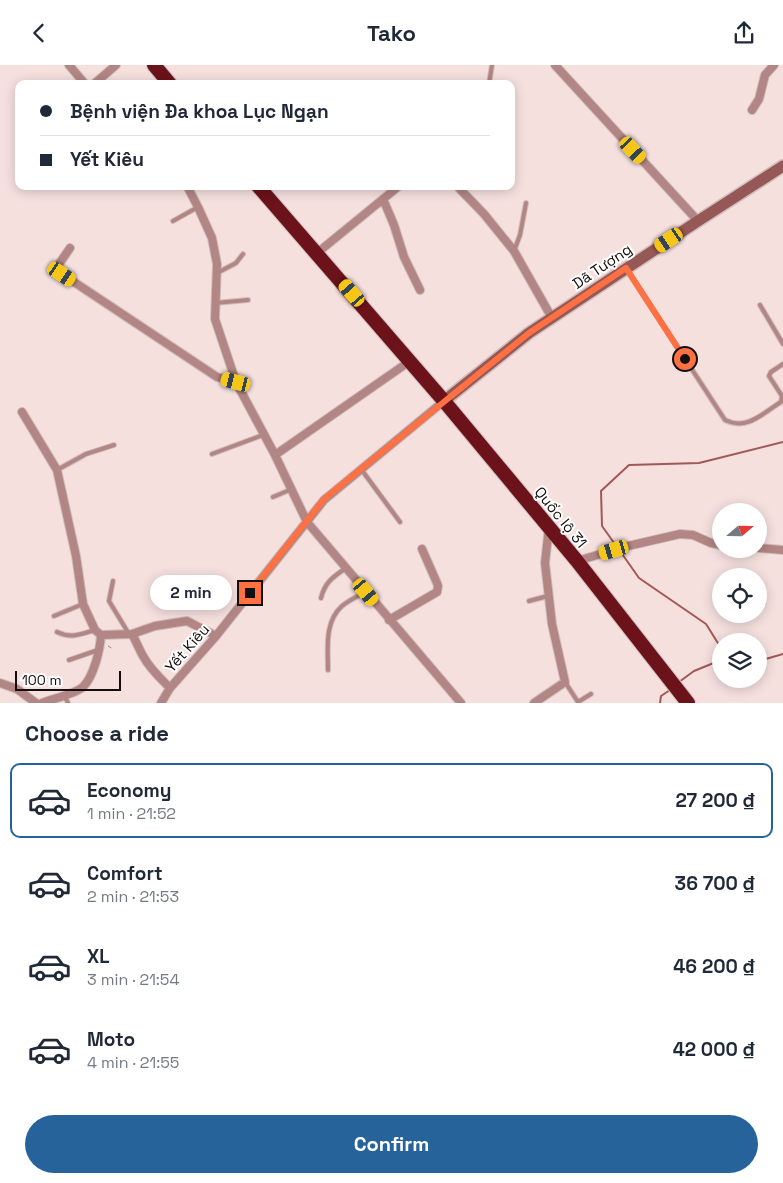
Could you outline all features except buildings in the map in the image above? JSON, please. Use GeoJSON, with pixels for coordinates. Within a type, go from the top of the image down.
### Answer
{"type":"FeatureCollection","features":[{"type":"Feature","properties":{"kind":"highway"},"geometry":{"type":"LineString","coordinates":[[154,65],[167,80]]}},
{"type":"Feature","properties":{"kind":"highway","name":"Quốc lộ 31"},"geometry":{"type":"LineString","coordinates":[[262,190],[410,361],[549,527],[688,703]]}},
{"type":"Feature","properties":{"kind":"street"},"geometry":{"type":"LineString","coordinates":[[70,65],[82,80]]}},
{"type":"Feature","properties":{"kind":"street"},"geometry":{"type":"LineString","coordinates":[[99,80],[116,65]]}},
{"type":"Feature","properties":{"kind":"street"},"geometry":{"type":"LineString","coordinates":[[555,65],[698,221]]}},
{"type":"Feature","properties":{"kind":"street"},"geometry":{"type":"LineString","coordinates":[[752,110],[760,99],[765,75],[774,65]]}},
{"type":"Feature","properties":{"kind":"street","name":"Dã Tượng"},"geometry":{"type":"LineString","coordinates":[[444,401],[529,333],[783,166]]}},
{"type":"Feature","properties":{"kind":"street"},"geometry":{"type":"LineString","coordinates":[[189,190],[212,238],[217,264],[215,319],[236,382],[275,455],[307,522],[461,703]]}},
{"type":"Feature","properties":{"kind":"street"},"geometry":{"type":"LineString","coordinates":[[317,253],[395,190]]}},
{"type":"Feature","properties":{"kind":"street"},"geometry":{"type":"LineString","coordinates":[[460,190],[484,214],[514,251],[552,318]]}},
{"type":"Feature","properties":{"kind":"street"},"geometry":{"type":"LineString","coordinates":[[383,199],[404,257],[420,290]]}},
{"type":"Feature","properties":{"kind":"street"},"geometry":{"type":"LineString","coordinates":[[70,248],[59,264],[58,268],[62,274],[217,377],[236,382]]}},
{"type":"Feature","properties":{"kind":"street"},"geometry":{"type":"LineString","coordinates":[[275,455],[410,361]]}},
{"type":"Feature","properties":{"kind":"street","name":"Yết Kiêu"},"geometry":{"type":"LineString","coordinates":[[161,703],[170,688],[216,636],[324,499],[444,401]]}},
{"type":"Feature","properties":{"kind":"street"},"geometry":{"type":"LineString","coordinates":[[22,412],[57,470],[76,556],[83,604],[98,632],[98,650],[93,670],[83,687],[42,703]]}},
{"type":"Feature","properties":{"kind":"street"},"geometry":{"type":"LineString","coordinates":[[534,703],[566,682],[552,624],[548,596],[545,563],[549,527]]}},
{"type":"Feature","properties":{"kind":"street"},"geometry":{"type":"LineString","coordinates":[[576,561],[680,534],[693,535],[712,543]]}},
{"type":"Feature","properties":{"kind":"street"},"geometry":{"type":"LineString","coordinates":[[389,620],[437,592],[437,583],[422,549]]}},
{"type":"Feature","properties":{"kind":"street"},"geometry":{"type":"LineString","coordinates":[[768,549],[783,550]]}},
{"type":"Feature","properties":{"kind":"street"},"geometry":{"type":"LineString","coordinates":[[98,632],[130,634],[155,626],[187,621],[216,636]]}},
{"type":"Feature","properties":{"kind":"street"},"geometry":{"type":"LineString","coordinates":[[130,634],[152,670],[170,688]]}},
{"type":"Feature","properties":{"kind":"street"},"geometry":{"type":"LineString","coordinates":[[0,683],[10,685],[36,703]]}},
{"type":"Feature","properties":{"kind":"lane"},"geometry":{"type":"LineString","coordinates":[[490,80],[492,65]]}},
{"type":"Feature","properties":{"kind":"lane"},"geometry":{"type":"LineString","coordinates":[[514,251],[520,235],[526,203]]}},
{"type":"Feature","properties":{"kind":"lane"},"geometry":{"type":"LineString","coordinates":[[173,221],[198,207]]}},
{"type":"Feature","properties":{"kind":"lane"},"geometry":{"type":"LineString","coordinates":[[217,273],[236,263],[243,254]]}},
{"type":"Feature","properties":{"kind":"lane"},"geometry":{"type":"LineString","coordinates":[[626,268],[725,420],[740,425],[747,423],[781,402],[782,396],[769,376],[771,372],[783,364]]}},
{"type":"Feature","properties":{"kind":"lane"},"geometry":{"type":"LineString","coordinates":[[216,303],[248,300]]}},
{"type":"Feature","properties":{"kind":"lane"},"geometry":{"type":"LineString","coordinates":[[760,305],[783,344]]}},
{"type":"Feature","properties":{"kind":"lane"},"geometry":{"type":"LineString","coordinates":[[212,454],[264,435]]}},
{"type":"Feature","properties":{"kind":"lane"},"geometry":{"type":"LineString","coordinates":[[57,470],[86,455],[114,445]]}},
{"type":"Feature","properties":{"kind":"lane"},"geometry":{"type":"LineString","coordinates":[[361,469],[400,522]]}},
{"type":"Feature","properties":{"kind":"lane"},"geometry":{"type":"LineString","coordinates":[[273,497],[292,489]]}},
{"type":"Feature","properties":{"kind":"lane"},"geometry":{"type":"LineString","coordinates":[[321,598],[328,581],[346,568]]}},
{"type":"Feature","properties":{"kind":"lane"},"geometry":{"type":"LineString","coordinates":[[113,581],[109,601],[130,634]]}},
{"type":"Feature","properties":{"kind":"lane"},"geometry":{"type":"LineString","coordinates":[[328,670],[329,632],[333,617],[343,605],[366,592]]}},
{"type":"Feature","properties":{"kind":"lane"},"geometry":{"type":"LineString","coordinates":[[529,601],[548,596]]}},
{"type":"Feature","properties":{"kind":"lane"},"geometry":{"type":"LineString","coordinates":[[54,616],[83,604]]}},
{"type":"Feature","properties":{"kind":"lane"},"geometry":{"type":"LineString","coordinates":[[57,632],[64,636],[72,637],[98,632]]}},
{"type":"Feature","properties":{"kind":"lane"},"geometry":{"type":"LineString","coordinates":[[69,660],[98,650]]}},
{"type":"Feature","properties":{"kind":"lane"},"geometry":{"type":"LineString","coordinates":[[566,682],[578,702],[591,694]]}},
{"type":"Feature","properties":{"kind":"lane"},"geometry":{"type":"LineString","coordinates":[[64,695],[68,703]]}},
{"type":"Feature","properties":{"kind":"waterway"},"geometry":{"type":"LineString","coordinates":[[617,547],[602,526],[601,491],[629,465],[699,463],[783,442]]}},
{"type":"Feature","properties":{"kind":"waterway"},"geometry":{"type":"LineString","coordinates":[[620,551],[639,578],[706,624],[712,634]]}},
{"type":"Feature","properties":{"kind":"waterway"},"geometry":{"type":"LineString","coordinates":[[767,659],[783,654]]}},
{"type":"Feature","properties":{"kind":"waterway"},"geometry":{"type":"LineString","coordinates":[[679,682],[694,671],[712,664]]}},
{"type":"Feature","properties":{"kind":"waterway"},"geometry":{"type":"LineString","coordinates":[[660,703],[661,696],[670,690]]}},
{"type":"Feature","properties":{"kind":"route"},"geometry":{"type":"LineString","coordinates":[[250,593],[324,499],[529,333],[626,268],[685,359]]}}]}
